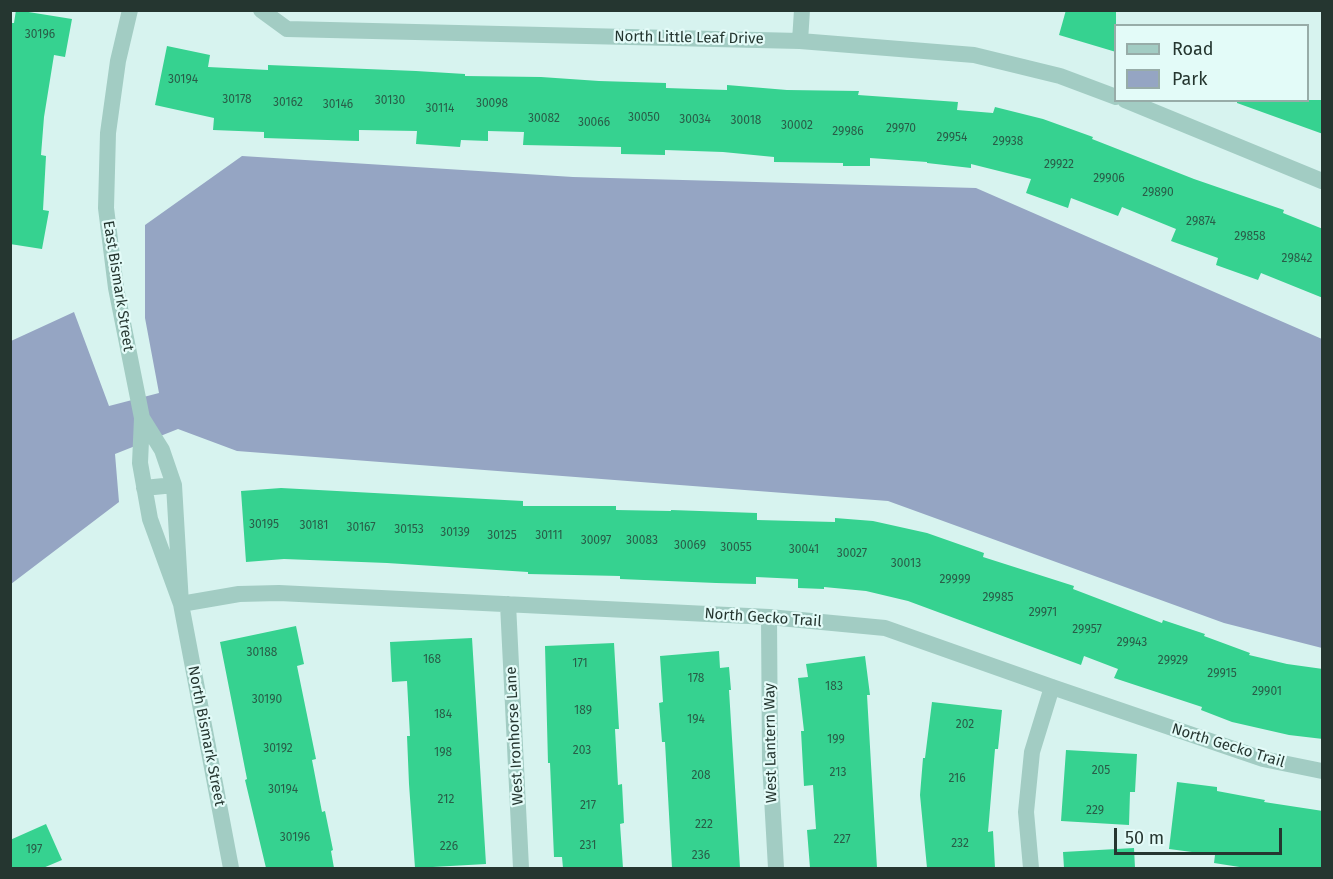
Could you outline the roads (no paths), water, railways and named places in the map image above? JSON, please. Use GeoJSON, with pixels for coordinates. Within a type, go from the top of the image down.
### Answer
{"type":"FeatureCollection","features":[{"type":"Feature","properties":{"kind":"street","name":"East Bismark Street"},"geometry":{"type":"LineString","coordinates":[[130,10],[118,61],[108,133],[106,207],[116,288],[142,418],[140,463],[144,488],[150,519],[181,604]]}},
{"type":"Feature","properties":{"kind":"street","name":"North Little Leaf Drive"},"geometry":{"type":"LineString","coordinates":[[261,10],[287,29],[800,41],[974,55],[1060,76],[1114,96]]}},
{"type":"Feature","properties":{"kind":"street"},"geometry":{"type":"LineString","coordinates":[[800,41],[802,10]]}},
{"type":"Feature","properties":{"kind":"street"},"geometry":{"type":"LineString","coordinates":[[1130,102],[1323,181]]}},
{"type":"Feature","properties":{"kind":"street","name":"East Bismark Street"},"geometry":{"type":"LineString","coordinates":[[142,418],[162,450],[174,485],[181,604]]}},
{"type":"Feature","properties":{"kind":"street"},"geometry":{"type":"LineString","coordinates":[[144,488],[174,485]]}},
{"type":"Feature","properties":{"kind":"street","name":"North Gecko Trail"},"geometry":{"type":"LineString","coordinates":[[181,604],[239,594],[279,593],[770,617],[885,628],[1263,759],[1323,771]]}},
{"type":"Feature","properties":{"kind":"street","name":"North Bismark Street"},"geometry":{"type":"LineString","coordinates":[[181,604],[231,868]]}},
{"type":"Feature","properties":{"kind":"street","name":"West Ironhorse Lane"},"geometry":{"type":"LineString","coordinates":[[508,604],[521,868]]}},
{"type":"Feature","properties":{"kind":"street","name":"West Lantern Way"},"geometry":{"type":"LineString","coordinates":[[770,617],[770,762],[776,868]]}},
{"type":"Feature","properties":{"kind":"street"},"geometry":{"type":"LineString","coordinates":[[1031,868],[1026,812],[1032,752],[1052,687]]}}]}
